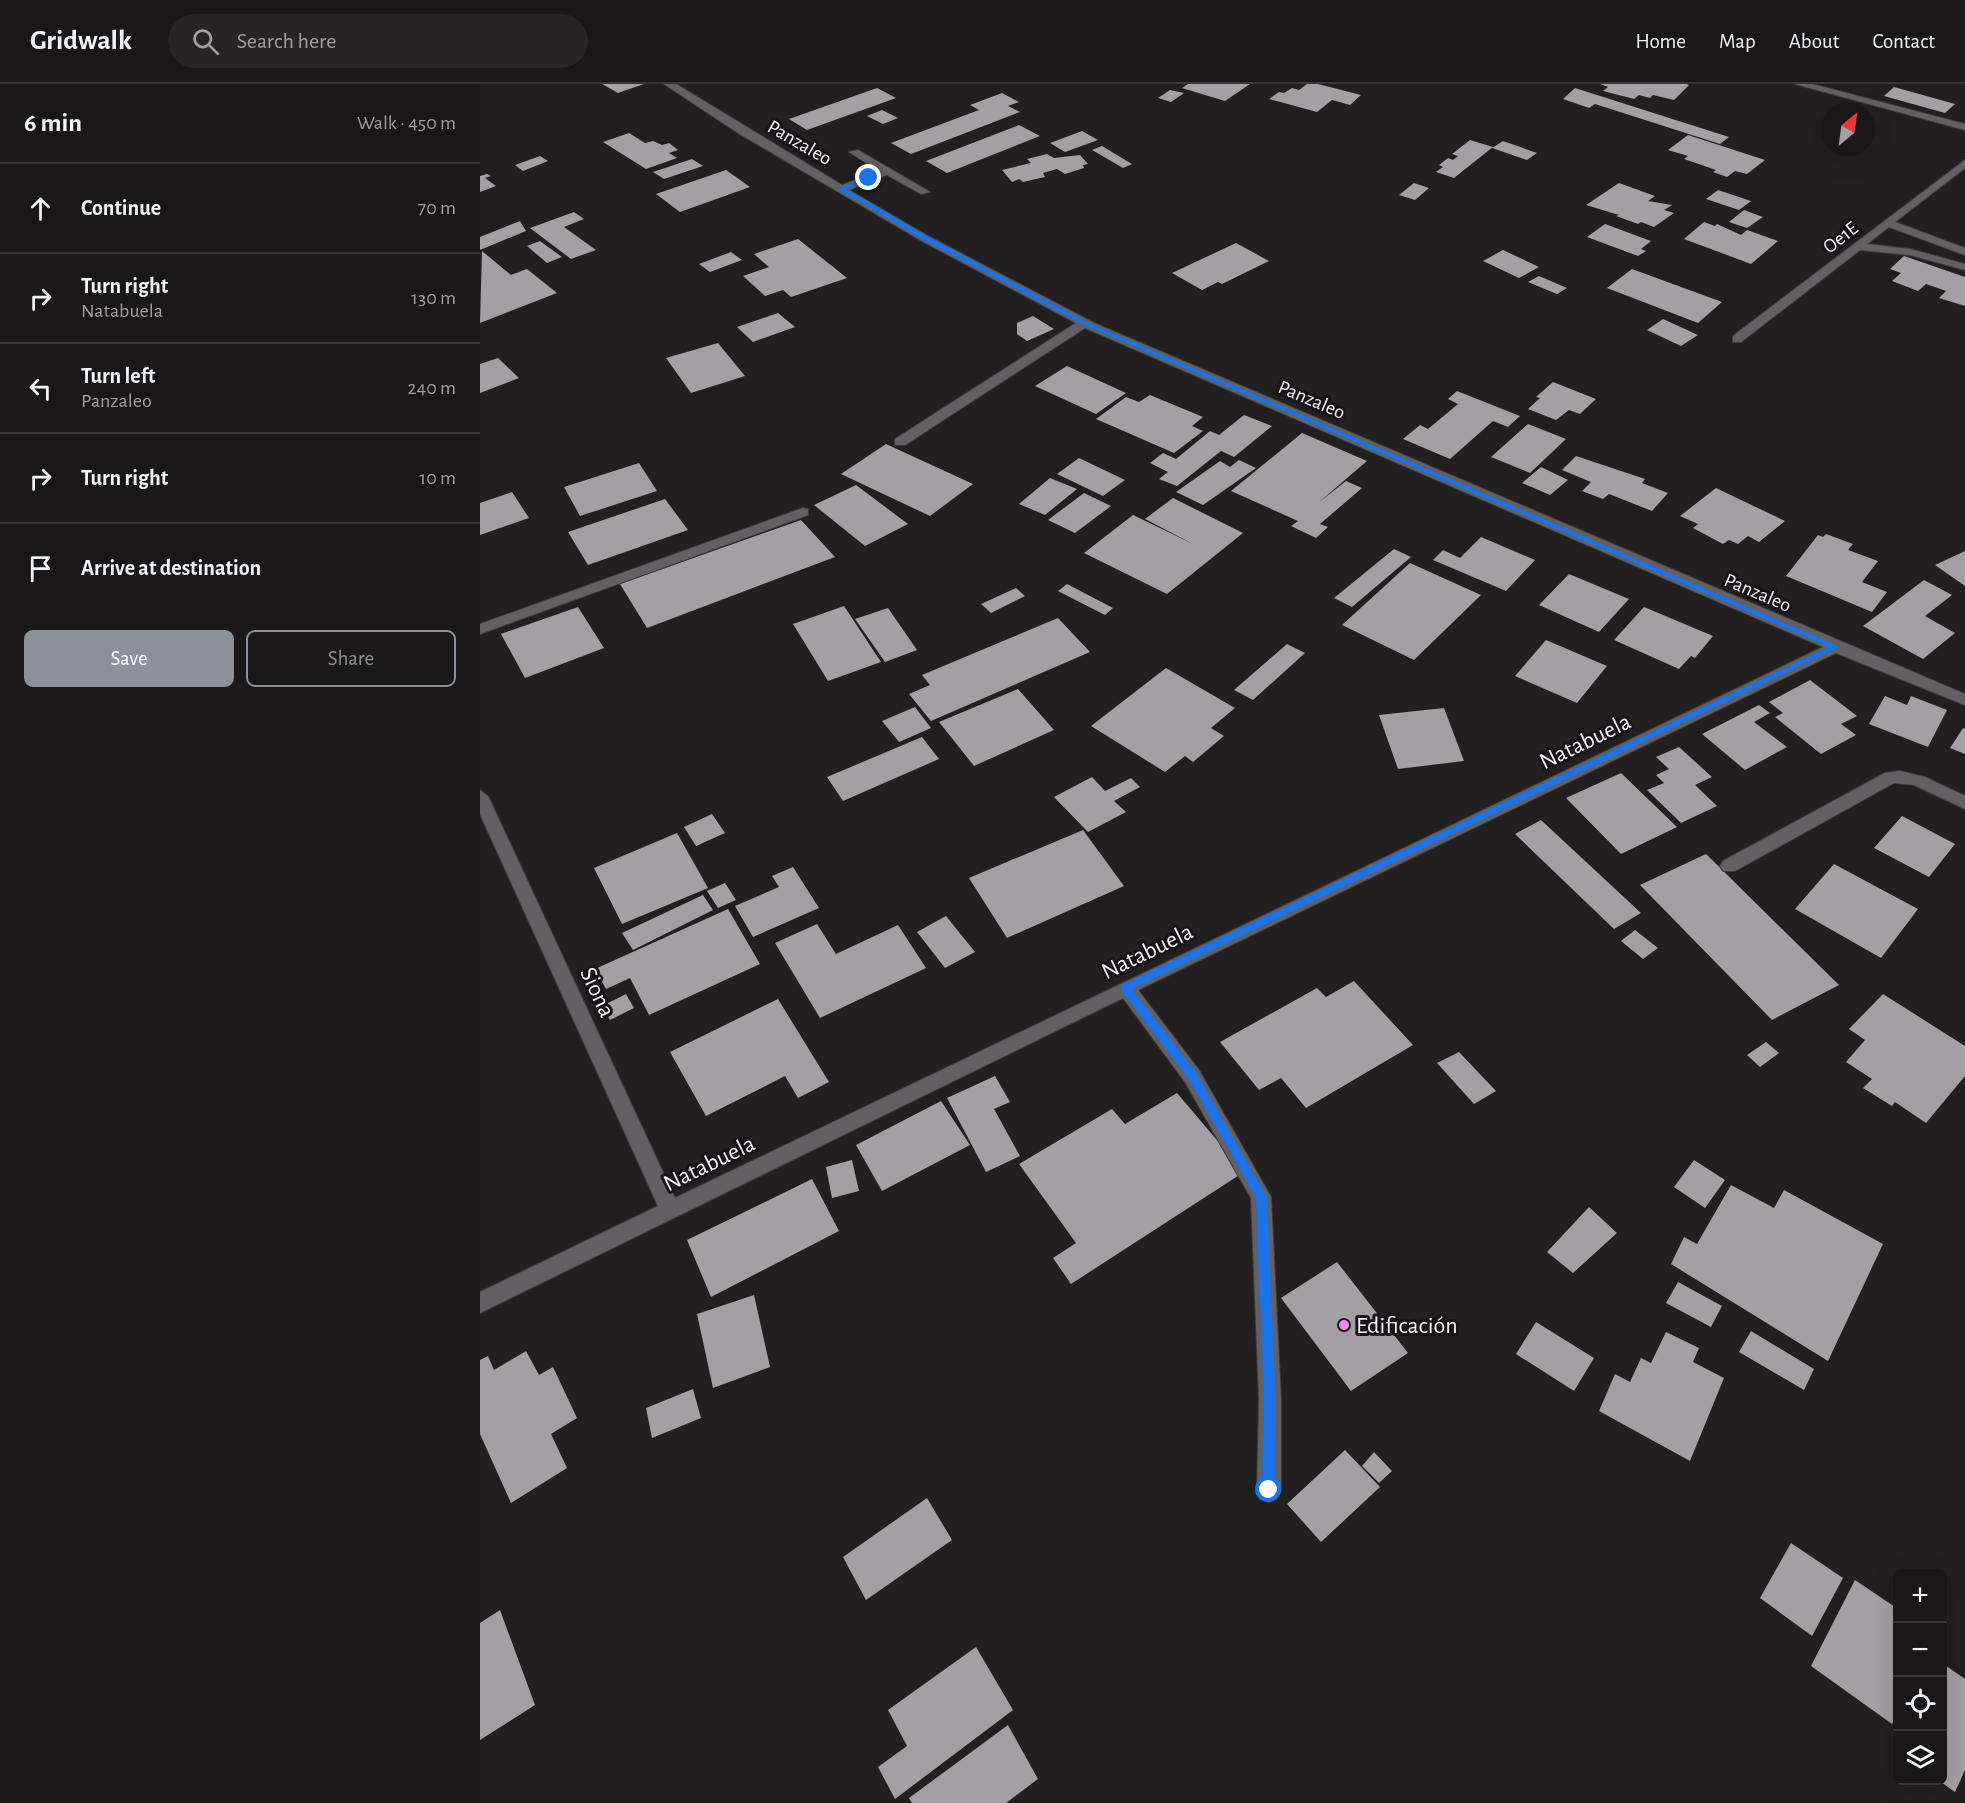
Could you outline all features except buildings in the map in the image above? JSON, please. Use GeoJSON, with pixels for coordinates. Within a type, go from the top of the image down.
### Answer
{"type":"FeatureCollection","features":[{"type":"Feature","properties":{"kind":"street","name":"Panzaleo"},"geometry":{"type":"LineString","coordinates":[[669,84],[924,238],[1085,323],[1836,647],[1965,700]]}},
{"type":"Feature","properties":{"kind":"street"},"geometry":{"type":"LineString","coordinates":[[1800,84],[1965,127]]}},
{"type":"Feature","properties":{"kind":"street"},"geometry":{"type":"LineString","coordinates":[[854,152],[926,192]]}},
{"type":"Feature","properties":{"kind":"street","name":"Oe1E"},"geometry":{"type":"LineString","coordinates":[[1737,339],[1965,163]]}},
{"type":"Feature","properties":{"kind":"street"},"geometry":{"type":"LineString","coordinates":[[841,189],[888,171]]}},
{"type":"Feature","properties":{"kind":"street"},"geometry":{"type":"LineString","coordinates":[[1887,223],[1965,252]]}},
{"type":"Feature","properties":{"kind":"street"},"geometry":{"type":"LineString","coordinates":[[1858,245],[1883,253],[1909,252],[1953,266],[1965,267]]}},
{"type":"Feature","properties":{"kind":"street"},"geometry":{"type":"LineString","coordinates":[[900,442],[1085,323]]}},
{"type":"Feature","properties":{"kind":"street"},"geometry":{"type":"LineString","coordinates":[[480,629],[802,512]]}},
{"type":"Feature","properties":{"kind":"street","name":"Natabuela"},"geometry":{"type":"LineString","coordinates":[[480,1303],[1126,988],[1836,647]]}},
{"type":"Feature","properties":{"kind":"street"},"geometry":{"type":"LineString","coordinates":[[1729,866],[1891,777],[1902,775],[1915,779],[1965,804]]}},
{"type":"Feature","properties":{"kind":"street","name":"Siona"},"geometry":{"type":"LineString","coordinates":[[480,796],[670,1209]]}},
{"type":"Feature","properties":{"kind":"street"},"geometry":{"type":"LineString","coordinates":[[1126,988],[1192,1076],[1261,1197],[1270,1400],[1269,1490]]}},
{"type":"Feature","properties":{"kind":"place","name":"Edificación"},"geometry":{"type":"Point","coordinates":[1344,1325]}},
{"type":"Feature","properties":{"kind":"route"},"geometry":{"type":"LineString","coordinates":[[869,178],[841,189],[924,238],[1085,323],[1836,647],[1126,988],[1192,1076],[1261,1197],[1270,1400],[1269,1490]]}}]}
